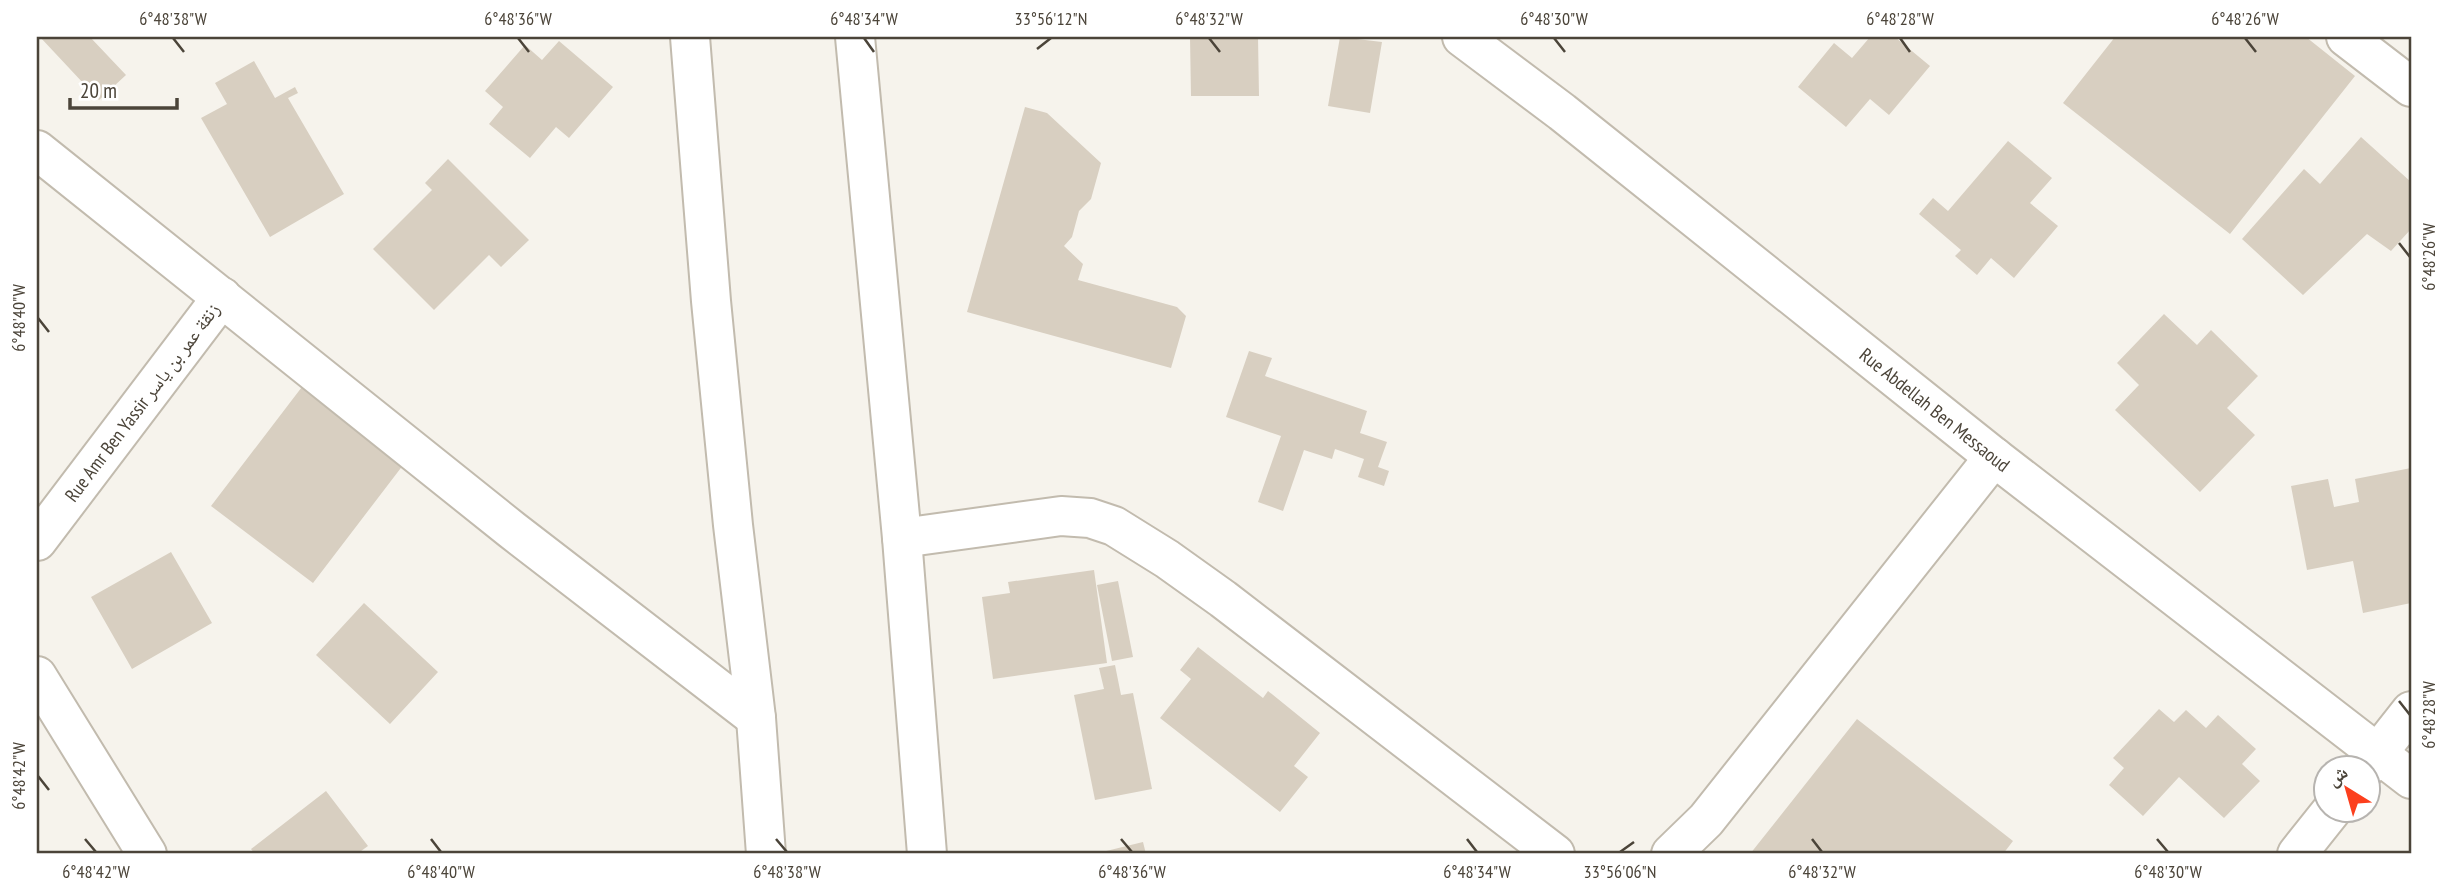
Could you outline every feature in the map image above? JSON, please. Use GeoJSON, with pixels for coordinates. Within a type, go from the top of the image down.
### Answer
{"type":"FeatureCollection","features":[{"type":"Feature","properties":{"kind":"street"},"geometry":{"type":"LineString","coordinates":[[690,37],[733,525],[756,718],[766,854]]}},
{"type":"Feature","properties":{"kind":"street"},"geometry":{"type":"LineString","coordinates":[[855,37],[902,538],[927,854]]}},
{"type":"Feature","properties":{"kind":"street","name":"Rue Abdellah Ben Messaoud"},"geometry":{"type":"LineString","coordinates":[[1462,37],[1562,112],[2363,754]]}},
{"type":"Feature","properties":{"kind":"street"},"geometry":{"type":"LineString","coordinates":[[2346,37],[2411,87]]}},
{"type":"Feature","properties":{"kind":"street"},"geometry":{"type":"LineString","coordinates":[[37,150],[512,530],[756,718]]}},
{"type":"Feature","properties":{"kind":"street","name":"Rue Amr Ben Yassir زنقة عمر بن ياسر"},"geometry":{"type":"LineString","coordinates":[[37,541],[222,297]]}},
{"type":"Feature","properties":{"kind":"street"},"geometry":{"type":"LineString","coordinates":[[1671,854],[1706,820],[1994,457]]}},
{"type":"Feature","properties":{"kind":"street"},"geometry":{"type":"LineString","coordinates":[[902,538],[1061,516],[1090,518],[1114,526],[1223,599],[1555,854]]}},
{"type":"Feature","properties":{"kind":"street"},"geometry":{"type":"LineString","coordinates":[[37,676],[147,854]]}},
{"type":"Feature","properties":{"kind":"street"},"geometry":{"type":"LineString","coordinates":[[2377,754],[2411,711]]}},
{"type":"Feature","properties":{"kind":"street","name":"Rue Abdellah Ben Messaoud"},"geometry":{"type":"LineString","coordinates":[[2382,766],[2411,779]]}},
{"type":"Feature","properties":{"kind":"street"},"geometry":{"type":"LineString","coordinates":[[2297,854],[2322,824]]}},
{"type":"Feature","properties":{"kind":"building"},"geometry":{"type":"Polygon","coordinates":[[[40,37],[90,37],[126,75],[99,100],[40,37]]]}},
{"type":"Feature","properties":{"kind":"building"},"geometry":{"type":"Polygon","coordinates":[[[1190,37],[1258,37],[1259,96],[1191,96],[1190,37]]]}},
{"type":"Feature","properties":{"kind":"building"},"geometry":{"type":"Polygon","coordinates":[[[1340,37],[1382,42],[1370,113],[1328,106],[1340,37]]]}},
{"type":"Feature","properties":{"kind":"building"},"geometry":{"type":"Polygon","coordinates":[[[1870,37],[1895,37],[1930,66],[1889,115],[1870,99],[1846,127],[1798,87],[1834,43],[1852,58],[1870,37]]]}},
{"type":"Feature","properties":{"kind":"building"},"geometry":{"type":"Polygon","coordinates":[[[2115,37],[2306,37],[2355,76],[2230,234],[2063,103],[2115,37]]]}},
{"type":"Feature","properties":{"kind":"building"},"geometry":{"type":"Polygon","coordinates":[[[559,41],[613,87],[569,138],[556,127],[530,158],[489,124],[503,107],[485,91],[525,45],[542,60],[559,41]]]}},
{"type":"Feature","properties":{"kind":"building"},"geometry":{"type":"Polygon","coordinates":[[[254,61],[275,98],[295,87],[298,93],[288,98],[344,194],[270,237],[201,118],[227,104],[215,83],[254,61]]]}},
{"type":"Feature","properties":{"kind":"building"},"geometry":{"type":"Polygon","coordinates":[[[1025,107],[1047,113],[1101,163],[1091,199],[1079,211],[1072,237],[1064,246],[1083,264],[1078,280],[1177,307],[1186,316],[1171,368],[967,312],[1025,107]]]}},
{"type":"Feature","properties":{"kind":"building"},"geometry":{"type":"Polygon","coordinates":[[[2361,137],[2411,182],[2411,229],[2391,251],[2367,234],[2303,295],[2242,239],[2304,169],[2320,184],[2361,137]]]}},
{"type":"Feature","properties":{"kind":"building"},"geometry":{"type":"Polygon","coordinates":[[[2008,141],[2052,178],[2030,203],[2058,226],[2014,278],[1991,258],[1977,275],[1955,256],[1961,250],[1919,214],[1933,198],[1948,211],[2008,141]]]}},
{"type":"Feature","properties":{"kind":"building"},"geometry":{"type":"Polygon","coordinates":[[[448,159],[529,240],[501,267],[489,255],[434,310],[373,249],[432,190],[425,183],[448,159]]]}},
{"type":"Feature","properties":{"kind":"building"},"geometry":{"type":"Polygon","coordinates":[[[2164,314],[2197,345],[2211,330],[2258,376],[2227,408],[2255,435],[2200,492],[2115,410],[2139,385],[2117,363],[2164,314]]]}},
{"type":"Feature","properties":{"kind":"building"},"geometry":{"type":"Polygon","coordinates":[[[1249,351],[1272,358],[1265,376],[1367,411],[1360,433],[1387,442],[1378,467],[1389,471],[1384,486],[1358,477],[1364,459],[1335,449],[1332,459],[1304,450],[1283,511],[1258,502],[1281,436],[1226,417],[1249,351]]]}},
{"type":"Feature","properties":{"kind":"building"},"geometry":{"type":"Polygon","coordinates":[[[308,379],[410,456],[313,583],[211,506],[308,379]]]}},
{"type":"Feature","properties":{"kind":"building"},"geometry":{"type":"Polygon","coordinates":[[[2411,468],[2411,603],[2363,613],[2353,561],[2307,570],[2291,486],[2328,479],[2334,507],[2359,502],[2355,479],[2411,468]]]}},
{"type":"Feature","properties":{"kind":"building"},"geometry":{"type":"Polygon","coordinates":[[[171,552],[212,623],[132,669],[91,597],[171,552]]]}},
{"type":"Feature","properties":{"kind":"building"},"geometry":{"type":"Polygon","coordinates":[[[1094,570],[1107,663],[993,679],[982,597],[1010,593],[1008,582],[1094,570]]]}},
{"type":"Feature","properties":{"kind":"building"},"geometry":{"type":"Polygon","coordinates":[[[1118,581],[1133,657],[1112,661],[1097,585],[1118,581]]]}},
{"type":"Feature","properties":{"kind":"building"},"geometry":{"type":"Polygon","coordinates":[[[364,603],[438,672],[390,724],[316,655],[364,603]]]}},
{"type":"Feature","properties":{"kind":"building"},"geometry":{"type":"Polygon","coordinates":[[[1198,647],[1263,698],[1268,691],[1320,733],[1294,766],[1308,777],[1280,812],[1160,718],[1191,679],[1180,670],[1198,647]]]}},
{"type":"Feature","properties":{"kind":"building"},"geometry":{"type":"Polygon","coordinates":[[[1115,665],[1121,695],[1133,693],[1152,789],[1095,800],[1074,695],[1104,689],[1099,668],[1115,665]]]}},
{"type":"Feature","properties":{"kind":"building"},"geometry":{"type":"Polygon","coordinates":[[[2159,709],[2174,722],[2186,710],[2206,728],[2218,715],[2256,749],[2242,764],[2260,781],[2224,818],[2179,777],[2143,816],[2109,785],[2124,768],[2113,758],[2159,709]]]}},
{"type":"Feature","properties":{"kind":"building"},"geometry":{"type":"Polygon","coordinates":[[[1857,719],[2013,841],[2003,854],[1750,854],[1857,719]]]}},
{"type":"Feature","properties":{"kind":"building"},"geometry":{"type":"Polygon","coordinates":[[[326,791],[368,846],[357,854],[255,854],[251,849],[326,791]]]}},
{"type":"Feature","properties":{"kind":"building"},"geometry":{"type":"Polygon","coordinates":[[[1143,842],[1146,854],[1098,854],[1098,853],[1143,842]]]}}]}
